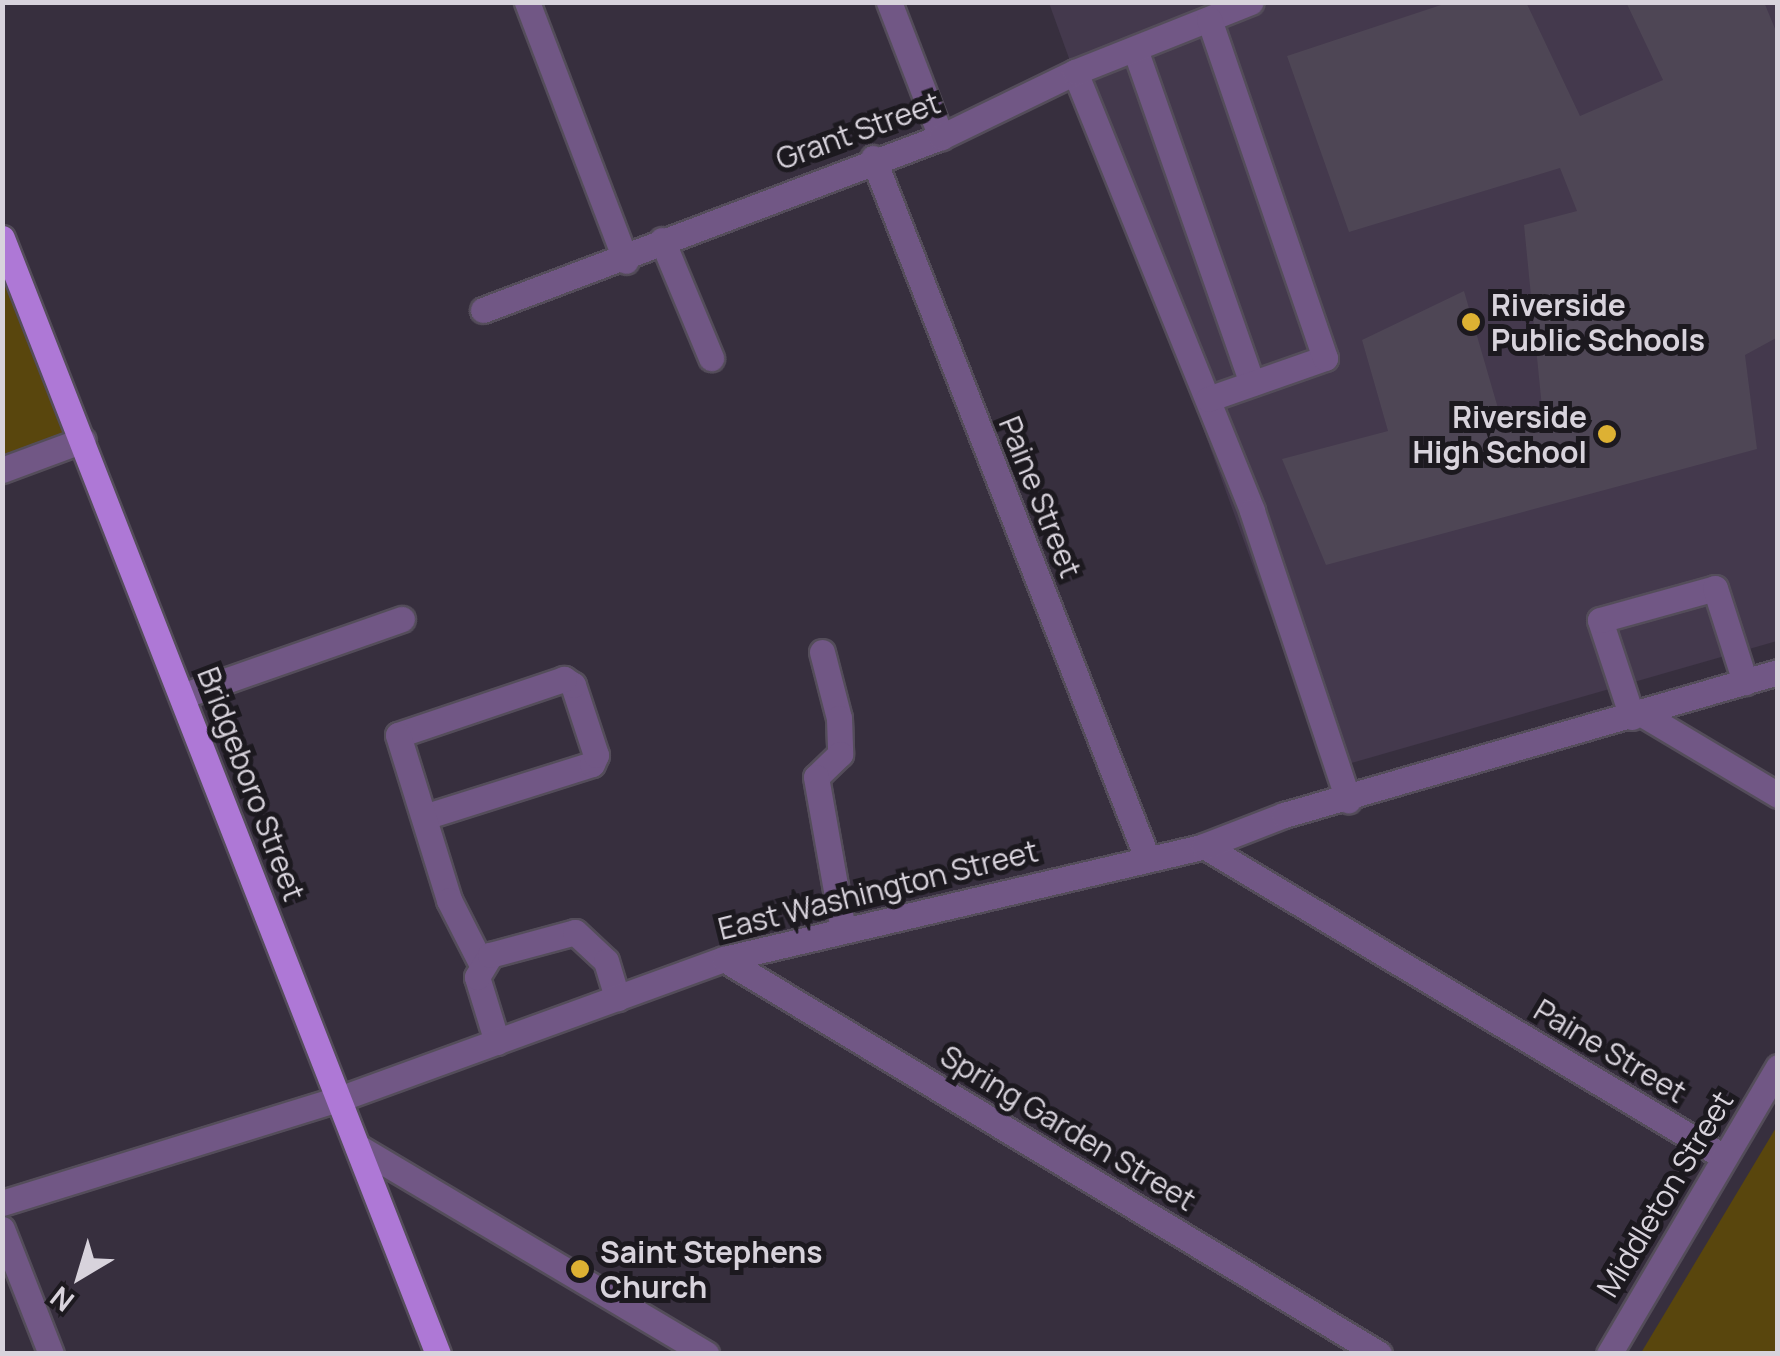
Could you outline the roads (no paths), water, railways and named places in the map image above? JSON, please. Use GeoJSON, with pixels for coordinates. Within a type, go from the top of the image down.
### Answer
{"type":"FeatureCollection","features":[{"type":"Feature","properties":{"kind":"main road","name":"Bridgeboro Street"},"geometry":{"type":"LineString","coordinates":[[2,238],[438,1354]]}},
{"type":"Feature","properties":{"kind":"street"},"geometry":{"type":"LineString","coordinates":[[527,2],[626,262]]}},
{"type":"Feature","properties":{"kind":"street"},"geometry":{"type":"LineString","coordinates":[[889,2],[941,137]]}},
{"type":"Feature","properties":{"kind":"street","name":"Grant Street"},"geometry":{"type":"LineString","coordinates":[[483,310],[626,262],[662,240],[873,158],[941,137],[1076,72],[1136,52],[1250,3]]}},
{"type":"Feature","properties":{"kind":"street"},"geometry":{"type":"LineString","coordinates":[[1208,398],[1325,358],[1209,19]]}},
{"type":"Feature","properties":{"kind":"street"},"geometry":{"type":"LineString","coordinates":[[1136,52],[1252,383]]}},
{"type":"Feature","properties":{"kind":"street"},"geometry":{"type":"LineString","coordinates":[[1076,72],[1208,398],[1348,800]]}},
{"type":"Feature","properties":{"kind":"street","name":"Paine Street"},"geometry":{"type":"LineString","coordinates":[[873,158],[1147,858]]}},
{"type":"Feature","properties":{"kind":"street"},"geometry":{"type":"LineString","coordinates":[[662,240],[711,358]]}},
{"type":"Feature","properties":{"kind":"street"},"geometry":{"type":"LineString","coordinates":[[2,470],[83,440]]}},
{"type":"Feature","properties":{"kind":"street"},"geometry":{"type":"LineString","coordinates":[[1744,682],[1715,588],[1600,620],[1637,716],[1778,796]]}},
{"type":"Feature","properties":{"kind":"street"},"geometry":{"type":"LineString","coordinates":[[182,696],[402,619]]}},
{"type":"Feature","properties":{"kind":"street"},"geometry":{"type":"LineString","coordinates":[[822,652],[839,718],[840,754],[816,777],[844,930]]}},
{"type":"Feature","properties":{"kind":"street","name":"East Washington Street"},"geometry":{"type":"LineString","coordinates":[[2,1203],[339,1099],[724,958],[1204,846],[1284,814],[1348,800],[1778,672]]}},
{"type":"Feature","properties":{"kind":"street"},"geometry":{"type":"LineString","coordinates":[[424,817],[592,764],[596,755],[573,685],[564,679],[398,735],[449,900],[482,966]]}},
{"type":"Feature","properties":{"kind":"street","name":"Paine Street"},"geometry":{"type":"LineString","coordinates":[[1204,846],[1724,1157]]}},
{"type":"Feature","properties":{"kind":"street"},"geometry":{"type":"LineString","coordinates":[[497,1042],[477,977],[490,955],[575,932],[606,960],[617,998]]}},
{"type":"Feature","properties":{"kind":"street","name":"Spring Garden Street"},"geometry":{"type":"LineString","coordinates":[[724,958],[1379,1354]]}},
{"type":"Feature","properties":{"kind":"street","name":"Middleton Street"},"geometry":{"type":"LineString","coordinates":[[1608,1354],[1778,1067]]}},
{"type":"Feature","properties":{"kind":"street"},"geometry":{"type":"LineString","coordinates":[[358,1147],[706,1354]]}},
{"type":"Feature","properties":{"kind":"street"},"geometry":{"type":"LineString","coordinates":[[2,1229],[52,1354]]}},
{"type":"Feature","properties":{"kind":"place","name":"Riverside Public Schools"},"geometry":{"type":"Point","coordinates":[1471,322]}},
{"type":"Feature","properties":{"kind":"place","name":"Riverside High School"},"geometry":{"type":"Point","coordinates":[1607,434]}},
{"type":"Feature","properties":{"kind":"place","name":"Saint Stephens Church"},"geometry":{"type":"Point","coordinates":[580,1269]}}]}
